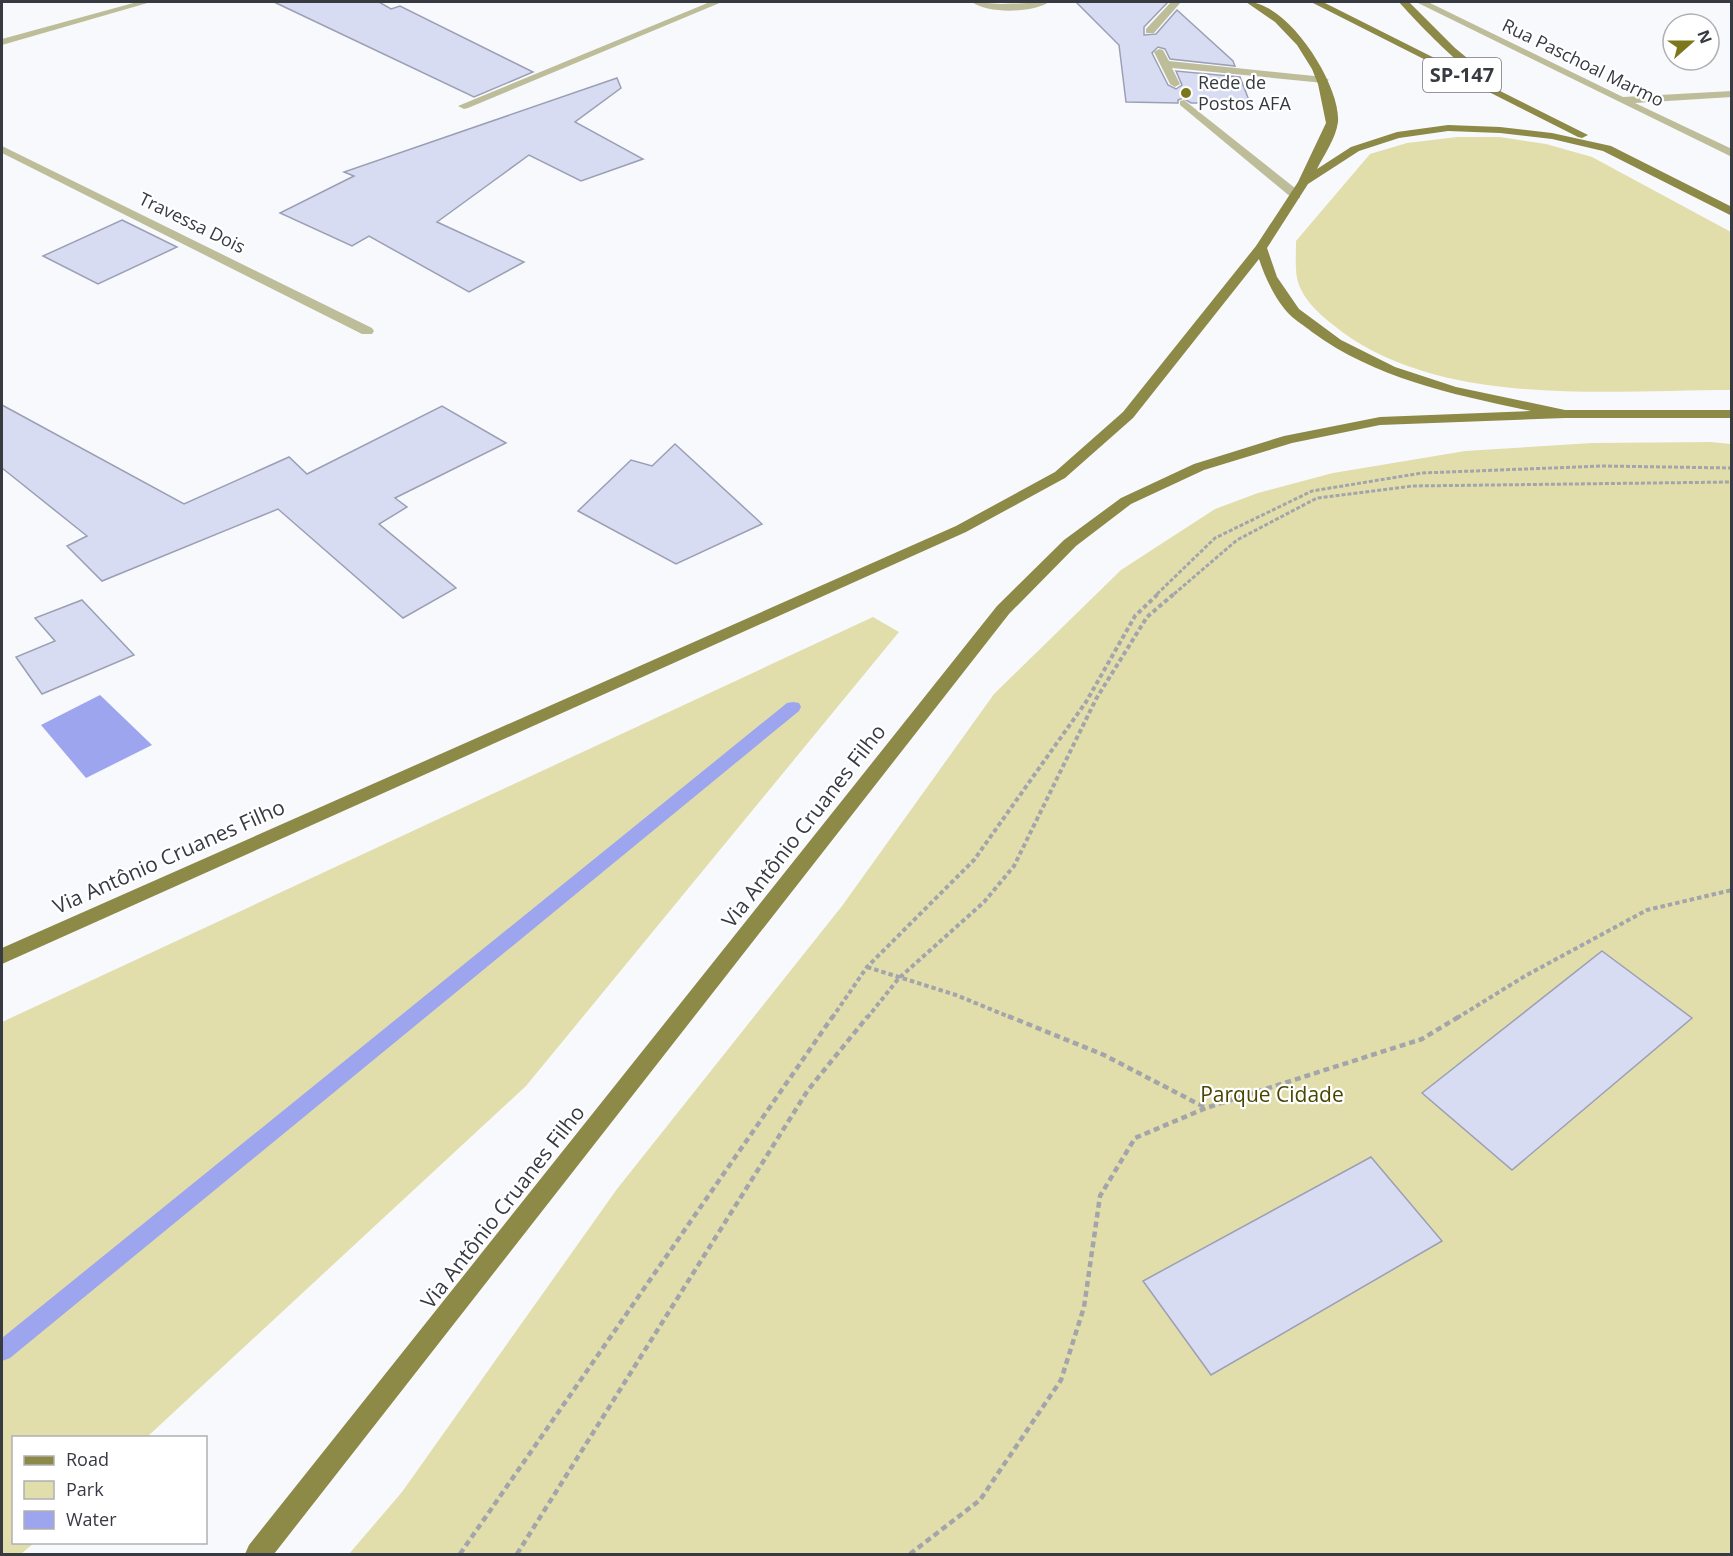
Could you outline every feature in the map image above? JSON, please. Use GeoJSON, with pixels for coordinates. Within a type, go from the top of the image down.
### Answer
{"type":"FeatureCollection","features":[{"type":"Feature","properties":{"kind":"main road","name":"Via Antônio Cruanes Filho"},"geometry":{"type":"LineString","coordinates":[[2,956],[961,529],[1060,475],[1128,415],[1261,248],[1304,182],[1332,122],[1324,80],[1314,58],[1301,40],[1263,8],[1251,2]]}},
{"type":"Feature","properties":{"kind":"main road","name":"SP-147"},"geometry":{"type":"LineString","coordinates":[[1316,2],[1607,148]]}},
{"type":"Feature","properties":{"kind":"main road"},"geometry":{"type":"LineString","coordinates":[[1404,2],[1451,50],[1512,100]]}},
{"type":"Feature","properties":{"kind":"main road"},"geometry":{"type":"LineString","coordinates":[[1304,182],[1355,149],[1397,135],[1448,128],[1500,130],[1552,136],[1607,148],[1731,212]]}},
{"type":"Feature","properties":{"kind":"main road"},"geometry":{"type":"LineString","coordinates":[[1261,248],[1271,277],[1294,312],[1336,343],[1390,370],[1453,390],[1565,414],[1731,414]]}},
{"type":"Feature","properties":{"kind":"main road","name":"Via Antônio Cruanes Filho"},"geometry":{"type":"LineString","coordinates":[[258,1554],[1003,610],[1070,543],[1126,501],[1199,467],[1288,439],[1380,421],[1565,414]]}},
{"type":"Feature","properties":{"kind":"street"},"geometry":{"type":"LineString","coordinates":[[2,42],[146,2]]}},
{"type":"Feature","properties":{"kind":"street"},"geometry":{"type":"LineString","coordinates":[[464,106],[717,2]]}},
{"type":"Feature","properties":{"kind":"street"},"geometry":{"type":"LineString","coordinates":[[977,2],[986,6],[1031,5],[1044,2]]}},
{"type":"Feature","properties":{"kind":"street"},"geometry":{"type":"LineString","coordinates":[[1150,31],[1176,2]]}},
{"type":"Feature","properties":{"kind":"street","name":"Rua Paschoal Marmo"},"geometry":{"type":"LineString","coordinates":[[1420,2],[1731,154]]}},
{"type":"Feature","properties":{"kind":"street"},"geometry":{"type":"LineString","coordinates":[[1158,52],[1175,84]]}},
{"type":"Feature","properties":{"kind":"street"},"geometry":{"type":"LineString","coordinates":[[1165,64],[1324,80]]}},
{"type":"Feature","properties":{"kind":"street"},"geometry":{"type":"LineString","coordinates":[[1622,100],[1731,94]]}},
{"type":"Feature","properties":{"kind":"street"},"geometry":{"type":"LineString","coordinates":[[1184,103],[1296,195]]}},
{"type":"Feature","properties":{"kind":"street","name":"Travessa Dois"},"geometry":{"type":"LineString","coordinates":[[2,149],[367,330]]}},
{"type":"Feature","properties":{"kind":"path"},"geometry":{"type":"LineString","coordinates":[[460,1554],[867,967],[974,860],[1086,702],[1135,616],[1215,538],[1312,491],[1422,473],[1603,466],[1731,468]]}},
{"type":"Feature","properties":{"kind":"path"},"geometry":{"type":"LineString","coordinates":[[517,1554],[808,1090],[899,978],[984,902],[1014,866],[1096,699],[1147,617],[1237,540],[1317,498],[1412,486],[1731,482]]}},
{"type":"Feature","properties":{"kind":"path"},"geometry":{"type":"LineString","coordinates":[[910,1554],[980,1500],[1061,1380],[1084,1306],[1100,1196],[1135,1137],[1206,1108],[1422,1040],[1525,976],[1647,910],[1731,890]]}},
{"type":"Feature","properties":{"kind":"path"},"geometry":{"type":"LineString","coordinates":[[867,967],[956,994],[1104,1055],[1206,1108]]}},
{"type":"Feature","properties":{"kind":"green space"},"geometry":{"type":"Polygon","coordinates":[[[1457,137],[1500,137],[1546,144],[1592,157],[1731,232],[1731,390],[1577,392],[1523,389],[1470,382],[1420,370],[1373,351],[1332,324],[1310,304],[1297,278],[1296,241],[1370,154],[1407,143],[1457,137]]]}},
{"type":"Feature","properties":{"kind":"green space","name":"Parque Cidade"},"geometry":{"type":"Polygon","coordinates":[[[1711,442],[1731,444],[1731,1554],[349,1554],[402,1492],[617,1189],[842,906],[994,694],[1121,570],[1215,509],[1258,493],[1333,473],[1465,451],[1592,443],[1711,442]]]}},
{"type":"Feature","properties":{"kind":"green space"},"geometry":{"type":"Polygon","coordinates":[[[873,617],[899,632],[526,1086],[148,1436],[12,1436],[12,1544],[33,1544],[21,1554],[2,1554],[2,1022],[873,617]]]}},
{"type":"Feature","properties":{"kind":"water"},"geometry":{"type":"Polygon","coordinates":[[[100,695],[152,745],[86,778],[41,725],[100,695]]]}},
{"type":"Feature","properties":{"kind":"building"},"geometry":{"type":"Polygon","coordinates":[[[274,2],[379,2],[391,9],[400,6],[533,72],[474,97],[274,2]]]}},
{"type":"Feature","properties":{"kind":"building"},"geometry":{"type":"Polygon","coordinates":[[[1076,2],[1168,2],[1144,27],[1144,35],[1156,34],[1177,10],[1233,61],[1235,66],[1170,59],[1165,49],[1158,47],[1152,53],[1168,85],[1176,89],[1182,85],[1176,71],[1240,77],[1250,103],[1191,103],[1183,98],[1178,100],[1178,103],[1126,102],[1119,45],[1076,2]]]}},
{"type":"Feature","properties":{"kind":"building"},"geometry":{"type":"Polygon","coordinates":[[[617,78],[621,88],[575,122],[643,159],[581,181],[529,155],[437,222],[524,262],[469,292],[369,236],[352,246],[280,213],[354,176],[344,172],[617,78]]]}},
{"type":"Feature","properties":{"kind":"building"},"geometry":{"type":"Polygon","coordinates":[[[122,220],[177,247],[98,284],[43,256],[122,220]]]}},
{"type":"Feature","properties":{"kind":"building"},"geometry":{"type":"Polygon","coordinates":[[[2,405],[184,504],[289,457],[307,474],[442,406],[506,443],[395,498],[407,507],[379,524],[456,588],[403,618],[278,509],[102,581],[67,546],[87,536],[2,468],[2,405]]]}},
{"type":"Feature","properties":{"kind":"building"},"geometry":{"type":"Polygon","coordinates":[[[675,444],[762,524],[676,564],[578,511],[631,460],[652,466],[675,444]]]}},
{"type":"Feature","properties":{"kind":"building"},"geometry":{"type":"Polygon","coordinates":[[[82,600],[134,655],[42,694],[16,657],[55,641],[35,618],[82,600]]]}},
{"type":"Feature","properties":{"kind":"building"},"geometry":{"type":"Polygon","coordinates":[[[1602,951],[1692,1018],[1512,1170],[1422,1093],[1602,951]]]}},
{"type":"Feature","properties":{"kind":"building"},"geometry":{"type":"Polygon","coordinates":[[[1371,1157],[1442,1241],[1211,1375],[1143,1281],[1371,1157]]]}},
{"type":"Feature","properties":{"kind":"waterway"},"geometry":{"type":"LineString","coordinates":[[2,1351],[793,707]]}},
{"type":"Feature","properties":{"kind":"place","name":"Rede de Postos AFA"},"geometry":{"type":"Point","coordinates":[1186,93]}}]}
